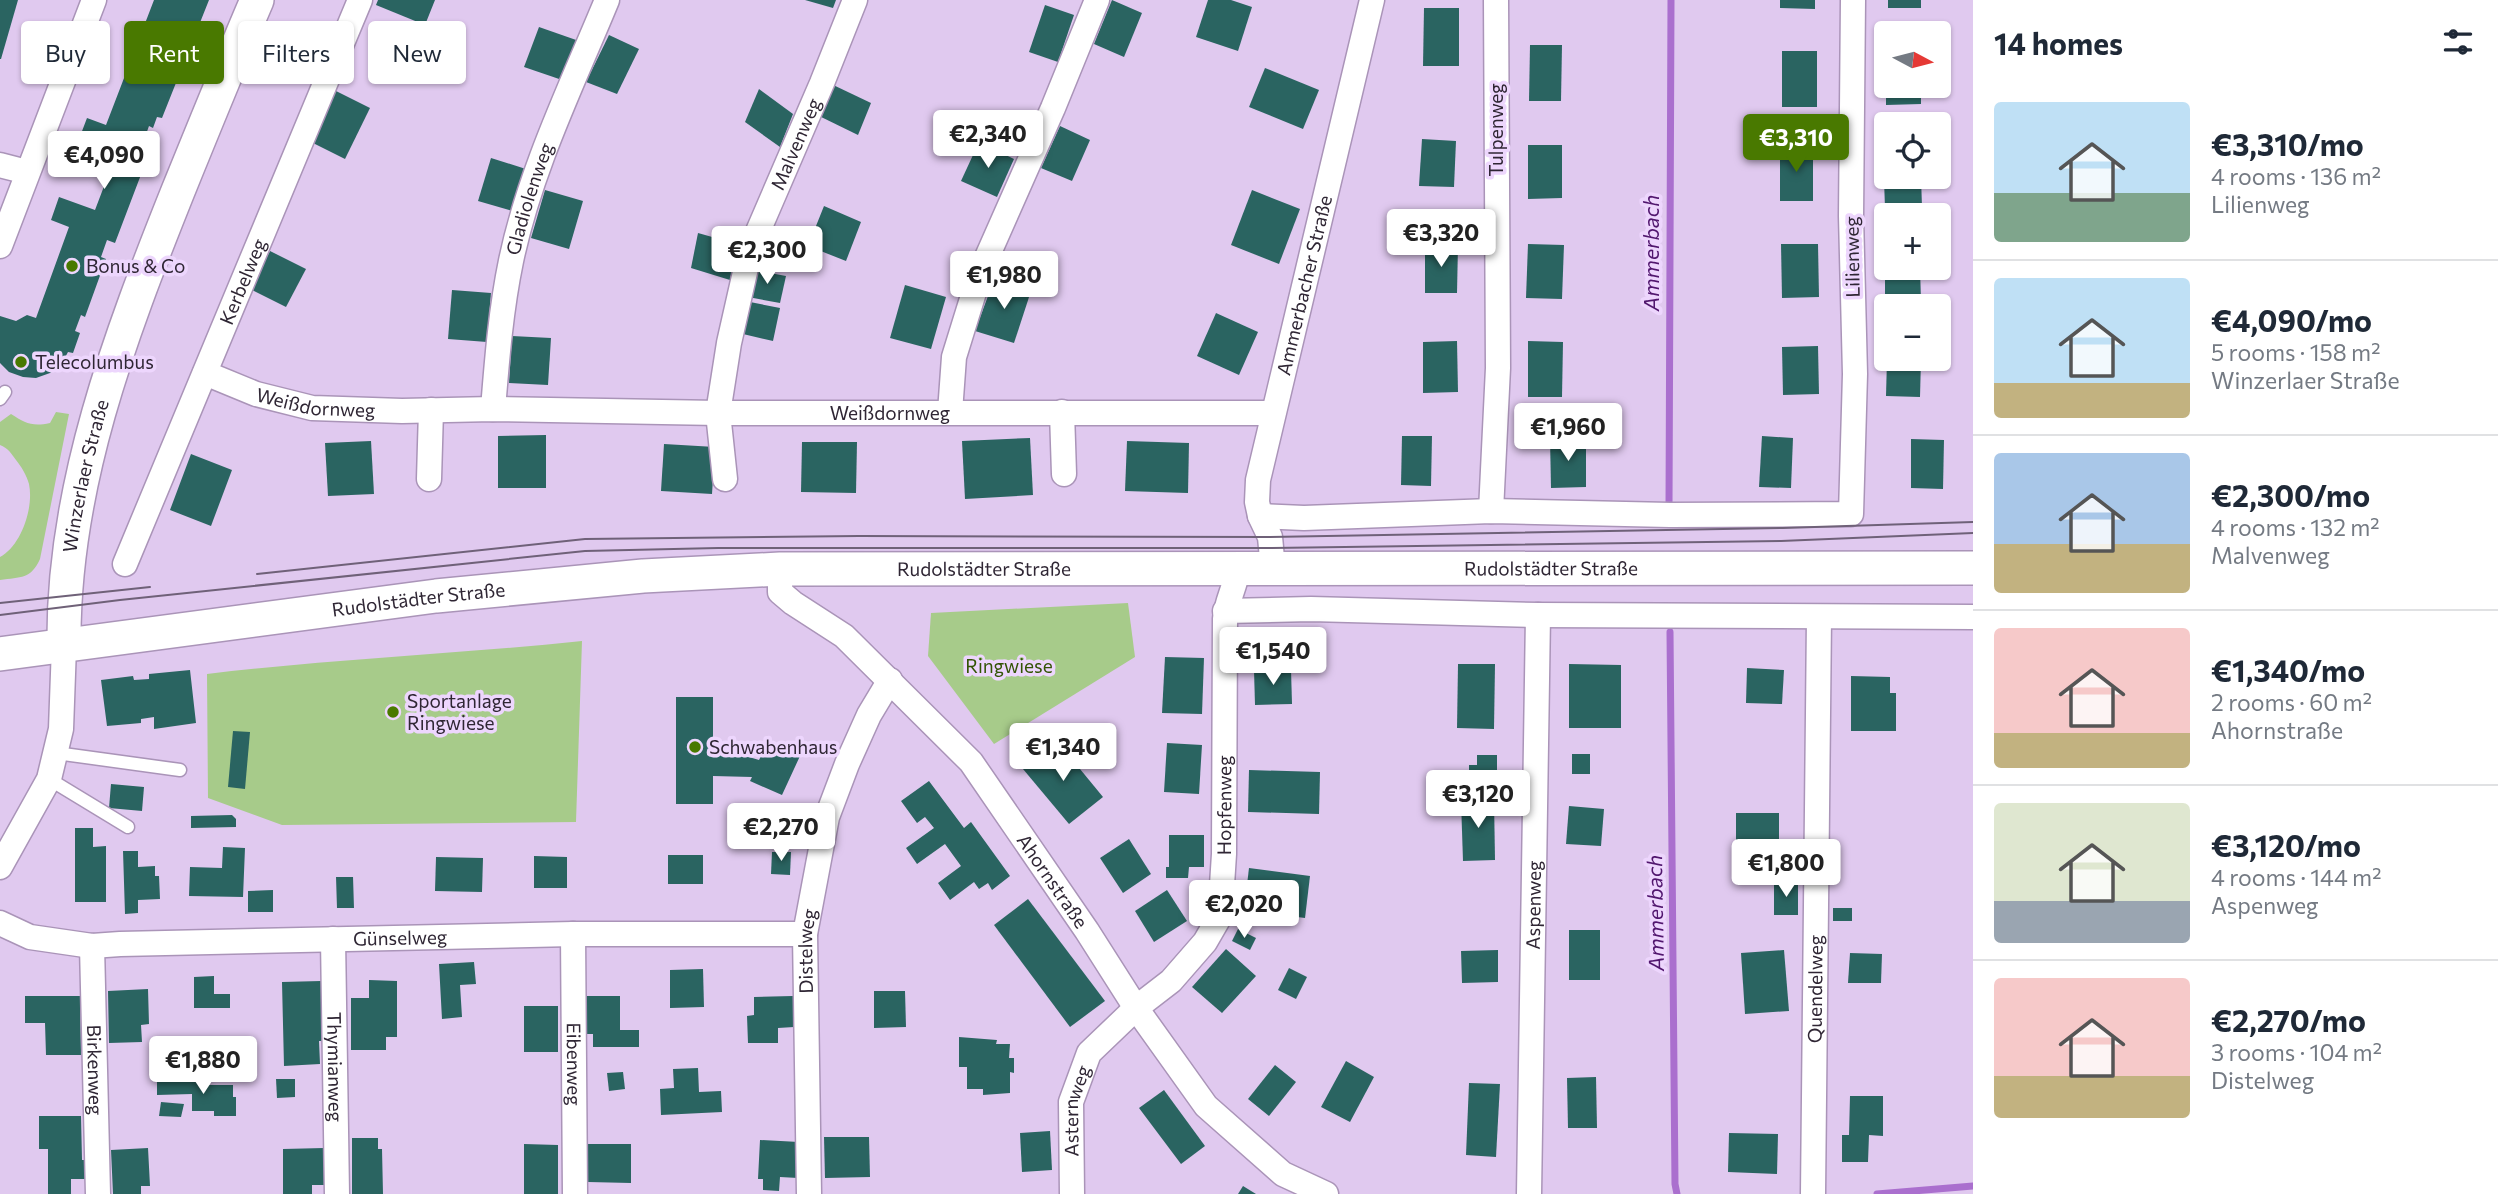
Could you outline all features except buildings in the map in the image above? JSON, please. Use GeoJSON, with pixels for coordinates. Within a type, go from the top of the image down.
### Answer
{"type":"FeatureCollection","features":[{"type":"Feature","properties":{"kind":"main road","name":"Winzerlaer Straße"},"geometry":{"type":"LineString","coordinates":[[64,646],[68,560],[86,466],[106,388],[129,315],[257,0]]}},
{"type":"Feature","properties":{"kind":"main road","name":"Rudolstädter Straße"},"geometry":{"type":"LineString","coordinates":[[0,654],[436,596],[643,576],[780,569],[1973,568]]}},
{"type":"Feature","properties":{"kind":"street"},"geometry":{"type":"LineString","coordinates":[[0,246],[94,0]]}},
{"type":"Feature","properties":{"kind":"street","name":"Kerbelweg"},"geometry":{"type":"LineString","coordinates":[[125,564],[360,0]]}},
{"type":"Feature","properties":{"kind":"street","name":"Gladiolenweg"},"geometry":{"type":"LineString","coordinates":[[493,409],[499,333],[511,260],[531,188],[607,0]]}},
{"type":"Feature","properties":{"kind":"street","name":"Malvenweg"},"geometry":{"type":"LineString","coordinates":[[718,413],[729,343],[750,250],[855,0]]}},
{"type":"Feature","properties":{"kind":"street"},"geometry":{"type":"LineString","coordinates":[[950,412],[954,357],[979,273],[1053,108],[1097,0]]}},
{"type":"Feature","properties":{"kind":"street","name":"Ammerbacher Straße"},"geometry":{"type":"LineString","coordinates":[[1273,569],[1270,537],[1257,502],[1258,480],[1372,0]]}},
{"type":"Feature","properties":{"kind":"street","name":"Tulpenweg"},"geometry":{"type":"LineString","coordinates":[[1491,511],[1498,368],[1496,0]]}},
{"type":"Feature","properties":{"kind":"street","name":"Lilienweg"},"geometry":{"type":"LineString","coordinates":[[1491,511],[1670,515],[1851,514],[1855,374],[1851,216],[1853,0]]}},
{"type":"Feature","properties":{"kind":"street"},"geometry":{"type":"LineString","coordinates":[[0,165],[27,172]]}},
{"type":"Feature","properties":{"kind":"street","name":"Weißdornweg"},"geometry":{"type":"LineString","coordinates":[[205,373],[256,394],[312,408],[718,413],[1272,413]]}},
{"type":"Feature","properties":{"kind":"street"},"geometry":{"type":"LineString","coordinates":[[429,479],[431,410]]}},
{"type":"Feature","properties":{"kind":"street"},"geometry":{"type":"LineString","coordinates":[[1062,412],[1064,474]]}},
{"type":"Feature","properties":{"kind":"street"},"geometry":{"type":"LineString","coordinates":[[718,413],[725,479]]}},
{"type":"Feature","properties":{"kind":"street"},"geometry":{"type":"LineString","coordinates":[[1260,516],[1304,518],[1491,511]]}},
{"type":"Feature","properties":{"kind":"street","name":"Ahornstraße"},"geometry":{"type":"LineString","coordinates":[[780,569],[780,592],[845,636],[971,762],[1206,1106],[1283,1174],[1326,1194]]}},
{"type":"Feature","properties":{"kind":"street","name":"Hopfenweg"},"geometry":{"type":"LineString","coordinates":[[1136,1007],[1171,981],[1205,942],[1220,916],[1224,854],[1225,619],[1236,587],[1238,569]]}},
{"type":"Feature","properties":{"kind":"street"},"geometry":{"type":"LineString","coordinates":[[1225,619],[1311,609],[1538,615],[1973,617]]}},
{"type":"Feature","properties":{"kind":"street","name":"Aspenweg"},"geometry":{"type":"LineString","coordinates":[[1529,1194],[1538,615]]}},
{"type":"Feature","properties":{"kind":"street","name":"Quendelweg"},"geometry":{"type":"LineString","coordinates":[[1813,1194],[1819,617]]}},
{"type":"Feature","properties":{"kind":"street"},"geometry":{"type":"LineString","coordinates":[[0,867],[49,779],[64,705],[64,646]]}},
{"type":"Feature","properties":{"kind":"street","name":"Distelweg"},"geometry":{"type":"LineString","coordinates":[[809,1194],[805,934],[827,817],[869,715],[890,680]]}},
{"type":"Feature","properties":{"kind":"street","name":"Günselweg"},"geometry":{"type":"LineString","coordinates":[[0,923],[30,937],[92,946],[573,934],[805,934]]}},
{"type":"Feature","properties":{"kind":"street","name":"Eibenweg"},"geometry":{"type":"LineString","coordinates":[[573,934],[575,1194]]}},
{"type":"Feature","properties":{"kind":"street","name":"Thymianweg"},"geometry":{"type":"LineString","coordinates":[[333,939],[337,1194]]}},
{"type":"Feature","properties":{"kind":"street","name":"Birkenweg"},"geometry":{"type":"LineString","coordinates":[[92,946],[98,1194]]}},
{"type":"Feature","properties":{"kind":"street","name":"Asternweg"},"geometry":{"type":"LineString","coordinates":[[1072,1194],[1071,1102],[1088,1053],[1136,1007]]}},
{"type":"Feature","properties":{"kind":"lane"},"geometry":{"type":"LineString","coordinates":[[56,753],[180,770]]}},
{"type":"Feature","properties":{"kind":"lane"},"geometry":{"type":"LineString","coordinates":[[49,779],[128,827]]}},
{"type":"Feature","properties":{"kind":"green space"},"geometry":{"type":"Polygon","coordinates":[[[56,412],[69,414],[40,559],[29,574],[0,580],[0,557],[20,535],[28,515],[30,494],[22,468],[9,451],[0,445],[0,422],[11,414],[29,423],[50,423],[56,412]]]}},
{"type":"Feature","properties":{"kind":"green space","name":"Ringwiese"},"geometry":{"type":"Polygon","coordinates":[[[1128,603],[1135,657],[994,744],[928,656],[931,613],[1128,603]]]}},
{"type":"Feature","properties":{"kind":"green space","name":"Sportanlage Ringwiese"},"geometry":{"type":"Polygon","coordinates":[[[582,641],[576,822],[282,825],[208,798],[207,674],[582,641]]]}},
{"type":"Feature","properties":{"kind":"waterway","name":"Ammerbach"},"geometry":{"type":"LineString","coordinates":[[1669,507],[1671,0]]}},
{"type":"Feature","properties":{"kind":"waterway","name":"Ammerbach"},"geometry":{"type":"LineString","coordinates":[[1670,632],[1677,1194]]}},
{"type":"Feature","properties":{"kind":"waterway","name":"Ammerbach"},"geometry":{"type":"LineString","coordinates":[[1877,1194],[1973,1186]]}},
{"type":"Feature","properties":{"kind":"tram line"},"geometry":{"type":"LineString","coordinates":[[257,574],[585,539],[859,536],[1270,537],[1973,522]]}},
{"type":"Feature","properties":{"kind":"tram line"},"geometry":{"type":"LineString","coordinates":[[0,615],[585,551],[718,548],[1272,548],[1781,541],[1973,533]]}},
{"type":"Feature","properties":{"kind":"tram line"},"geometry":{"type":"LineString","coordinates":[[0,603],[150,587]]}},
{"type":"Feature","properties":{"kind":"place","name":"Bonus & Co"},"geometry":{"type":"Point","coordinates":[72,266]}},
{"type":"Feature","properties":{"kind":"place","name":"Telecolumbus"},"geometry":{"type":"Point","coordinates":[21,362]}},
{"type":"Feature","properties":{"kind":"place","name":"Sportanlage Ringwiese"},"geometry":{"type":"Point","coordinates":[393,712]}},
{"type":"Feature","properties":{"kind":"place","name":"Schwabenhaus"},"geometry":{"type":"Point","coordinates":[695,747]}}]}
